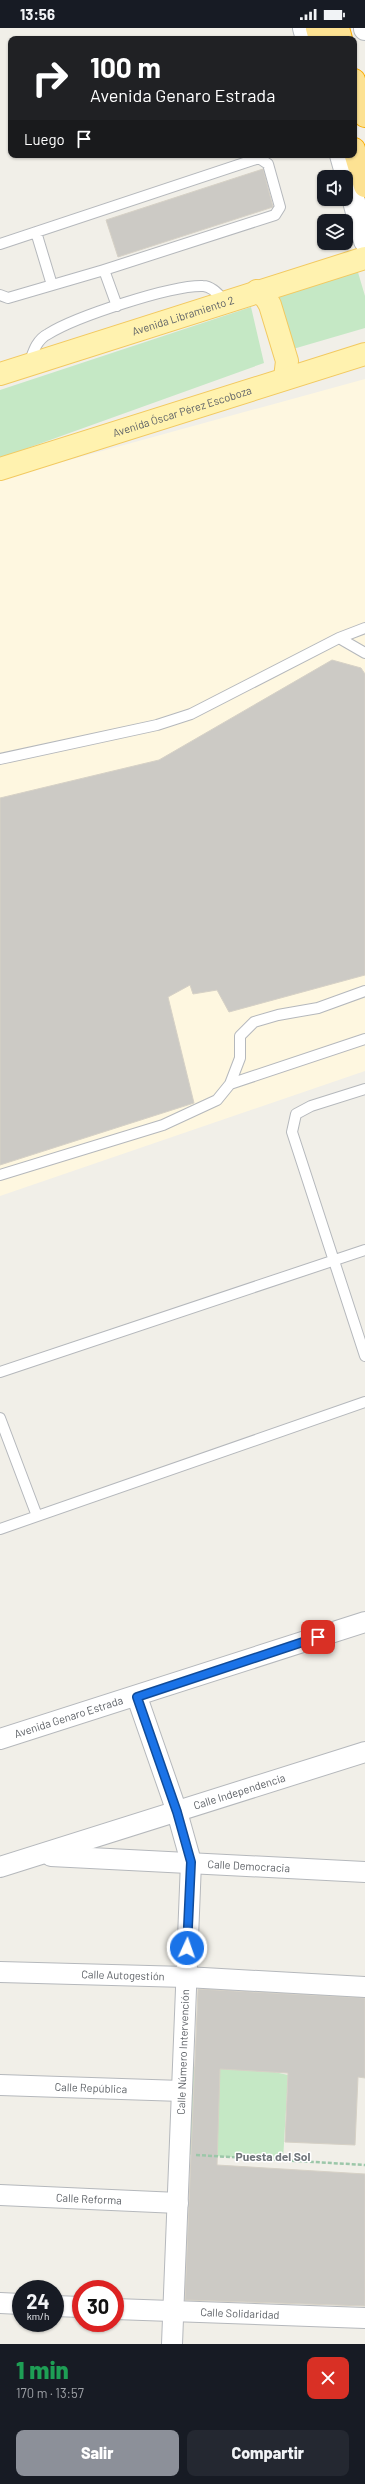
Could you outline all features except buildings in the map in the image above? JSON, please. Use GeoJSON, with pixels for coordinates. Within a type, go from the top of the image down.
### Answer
{"type":"FeatureCollection","features":[{"type":"Feature","properties":{"kind":"highway"},"geometry":{"type":"LineString","coordinates":[[357,90],[365,116]]}},
{"type":"Feature","properties":{"kind":"highway"},"geometry":{"type":"LineString","coordinates":[[357,158],[365,186]]}},
{"type":"Feature","properties":{"kind":"main road"},"geometry":{"type":"LineString","coordinates":[[342,158],[365,241]]}},
{"type":"Feature","properties":{"kind":"main road","name":"Avenida Libramiento 2"},"geometry":{"type":"LineString","coordinates":[[0,374],[225,301],[365,258]]}},
{"type":"Feature","properties":{"kind":"main road"},"geometry":{"type":"LineString","coordinates":[[257,291],[266,298],[270,305],[287,361],[285,378]]}},
{"type":"Feature","properties":{"kind":"main road","name":"Avenida Óscar Pérez Escoboza"},"geometry":{"type":"LineString","coordinates":[[0,469],[365,354]]}},
{"type":"Feature","properties":{"kind":"street","name":"Avenida Genaro Estrada"},"geometry":{"type":"LineString","coordinates":[[0,1739],[137,1697],[365,1623]]}},
{"type":"Feature","properties":{"kind":"street","name":"Calle Número Intervención"},"geometry":{"type":"LineString","coordinates":[[137,1697],[177,1812],[191,1862],[172,2344]]}},
{"type":"Feature","properties":{"kind":"street","name":"Calle Independencia"},"geometry":{"type":"LineString","coordinates":[[0,1867],[365,1752]]}},
{"type":"Feature","properties":{"kind":"street","name":"Calle Democracia"},"geometry":{"type":"LineString","coordinates":[[37,1855],[365,1872]]}},
{"type":"Feature","properties":{"kind":"street","name":"Calle Autogestión"},"geometry":{"type":"LineString","coordinates":[[0,1972],[186,1977],[365,1987]]}},
{"type":"Feature","properties":{"kind":"street","name":"Calle República"},"geometry":{"type":"LineString","coordinates":[[0,2085],[182,2091]]}},
{"type":"Feature","properties":{"kind":"street","name":"Calle Reforma"},"geometry":{"type":"LineString","coordinates":[[0,2195],[178,2203]]}},
{"type":"Feature","properties":{"kind":"street"},"geometry":{"type":"LineString","coordinates":[[0,2303],[12,2304]]}},
{"type":"Feature","properties":{"kind":"street","name":"Calle Solidaridad"},"geometry":{"type":"LineString","coordinates":[[124,2310],[174,2313],[365,2318]]}},
{"type":"Feature","properties":{"kind":"lane"},"geometry":{"type":"LineString","coordinates":[[0,244],[259,158],[268,164],[280,207],[275,215],[104,270],[8,298],[0,295]]}},
{"type":"Feature","properties":{"kind":"lane"},"geometry":{"type":"LineString","coordinates":[[36,232],[52,285]]}},
{"type":"Feature","properties":{"kind":"lane"},"geometry":{"type":"LineString","coordinates":[[104,270],[117,306]]}},
{"type":"Feature","properties":{"kind":"lane"},"geometry":{"type":"LineString","coordinates":[[29,364],[36,345],[47,334],[117,306],[165,292],[203,286],[213,289],[225,301]]}},
{"type":"Feature","properties":{"kind":"lane"},"geometry":{"type":"LineString","coordinates":[[0,759],[157,725],[191,714],[339,638],[365,628]]}},
{"type":"Feature","properties":{"kind":"lane"},"geometry":{"type":"LineString","coordinates":[[339,638],[365,636]]}},
{"type":"Feature","properties":{"kind":"lane"},"geometry":{"type":"LineString","coordinates":[[339,638],[365,653]]}},
{"type":"Feature","properties":{"kind":"lane"},"geometry":{"type":"LineString","coordinates":[[0,1175],[163,1125],[217,1100],[230,1084],[240,1058],[240,1036],[254,1022],[278,1015],[318,1008],[365,991]]}},
{"type":"Feature","properties":{"kind":"lane"},"geometry":{"type":"LineString","coordinates":[[230,1084],[365,1039]]}},
{"type":"Feature","properties":{"kind":"lane"},"geometry":{"type":"LineString","coordinates":[[365,1089],[311,1106],[296,1114],[292,1132],[365,1356]]}},
{"type":"Feature","properties":{"kind":"lane"},"geometry":{"type":"LineString","coordinates":[[0,1372],[365,1250]]}},
{"type":"Feature","properties":{"kind":"lane"},"geometry":{"type":"LineString","coordinates":[[0,1529],[365,1402]]}},
{"type":"Feature","properties":{"kind":"lane"},"geometry":{"type":"LineString","coordinates":[[0,1418],[37,1516]]}},
{"type":"Feature","properties":{"kind":"path"},"geometry":{"type":"LineString","coordinates":[[180,2154],[365,2165]]}},
{"type":"Feature","properties":{"kind":"shaded area"},"geometry":{"type":"Polygon","coordinates":[[[365,379],[365,1071],[0,1196],[0,479],[365,379]]]}},
{"type":"Feature","properties":{"kind":"green space"},"geometry":{"type":"Polygon","coordinates":[[[357,269],[365,296],[365,328],[293,349],[278,291],[357,269]]]}},
{"type":"Feature","properties":{"kind":"green space"},"geometry":{"type":"Polygon","coordinates":[[[251,307],[264,363],[0,458],[0,390],[251,307]]]}},
{"type":"Feature","properties":{"kind":"green space"},"geometry":{"type":"Polygon","coordinates":[[[183,2066],[270,2071],[288,2075],[283,2160],[180,2154],[183,2066]]]}},
{"type":"Feature","properties":{"kind":"district","name":"Puesta del Sol"},"geometry":{"type":"Point","coordinates":[273,2157]}},
{"type":"Feature","properties":{"kind":"route"},"geometry":{"type":"LineString","coordinates":[[187,1948],[191,1862],[177,1812],[137,1697],[318,1637]]}}]}
